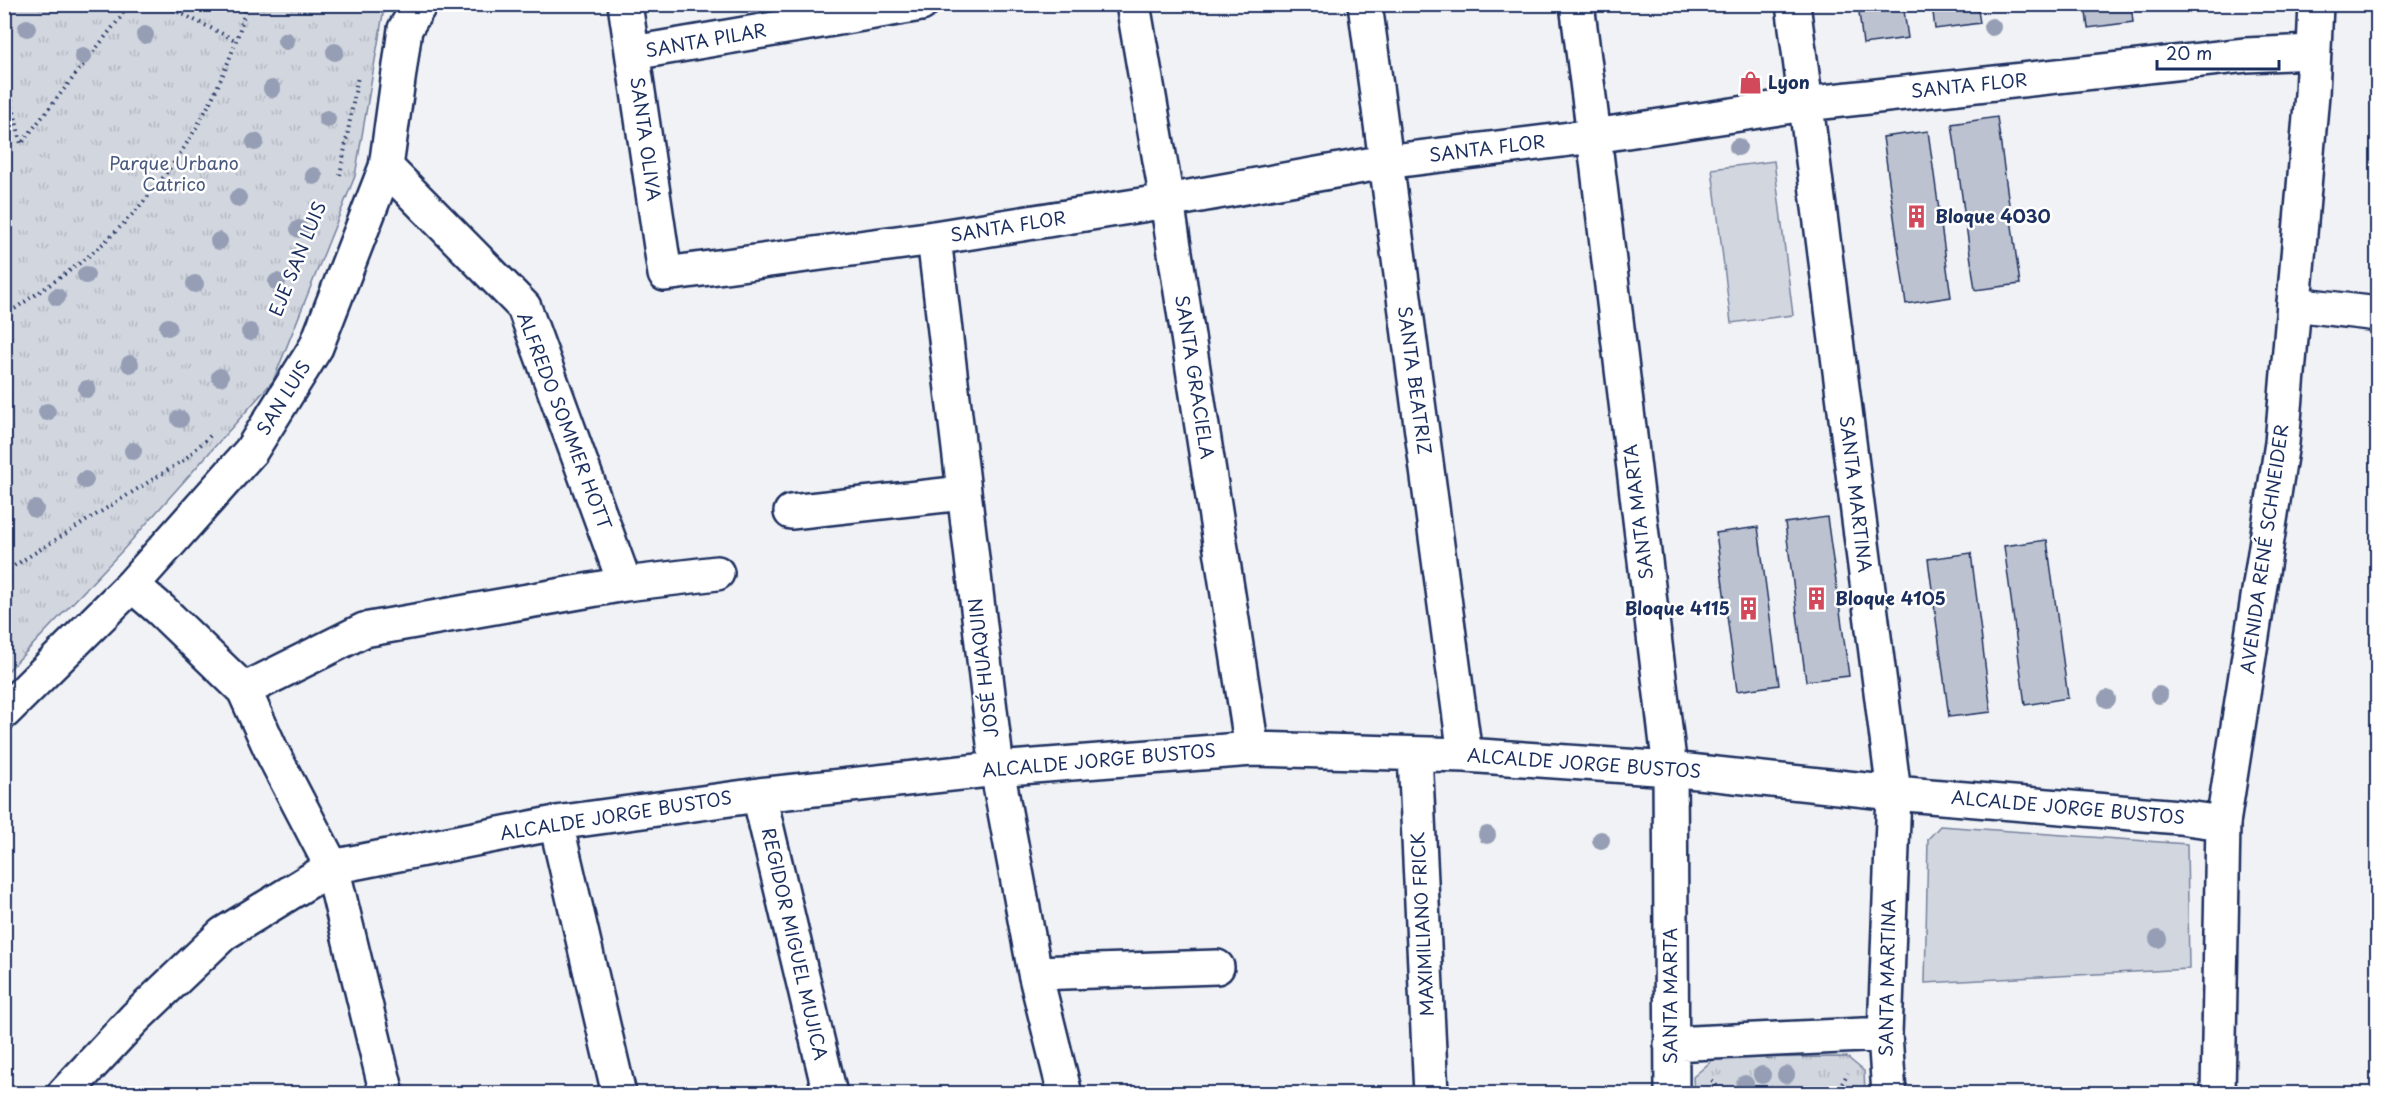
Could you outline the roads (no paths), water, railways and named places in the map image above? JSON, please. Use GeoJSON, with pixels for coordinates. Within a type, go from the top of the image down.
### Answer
{"type":"FeatureCollection","features":[{"type":"Feature","properties":{"kind":"street","name":"SAN LUIS"},"geometry":{"type":"LineString","coordinates":[[4,712],[132,585],[251,451],[316,347],[386,167],[405,29],[420,4]]}},
{"type":"Feature","properties":{"kind":"street","name":"SANTA OLIVA"},"geometry":{"type":"LineString","coordinates":[[625,4],[665,274]]}},
{"type":"Feature","properties":{"kind":"street","name":"SANTA PILAR"},"geometry":{"type":"LineString","coordinates":[[633,53],[921,4]]}},
{"type":"Feature","properties":{"kind":"street","name":"SANTA GRACIELA"},"geometry":{"type":"LineString","coordinates":[[1133,4],[1167,201],[1252,749]]}},
{"type":"Feature","properties":{"kind":"street","name":"SANTA BEATRIZ"},"geometry":{"type":"LineString","coordinates":[[1365,4],[1465,755]]}},
{"type":"Feature","properties":{"kind":"street","name":"SANTA MARTA"},"geometry":{"type":"LineString","coordinates":[[1577,4],[1670,769],[1672,1094]]}},
{"type":"Feature","properties":{"kind":"street","name":"SANTA MARTINA"},"geometry":{"type":"LineString","coordinates":[[1793,4],[1894,793],[1886,1034],[1889,1094]]}},
{"type":"Feature","properties":{"kind":"street","name":"AVENIDA RENÉ SCHNEIDER"},"geometry":{"type":"LineString","coordinates":[[2218,1094],[2223,823],[2282,443],[2316,4]]}},
{"type":"Feature","properties":{"kind":"street","name":"SANTA FLOR"},"geometry":{"type":"LineString","coordinates":[[665,274],[934,238],[1167,201],[1385,162],[1594,136],[1805,104],[2246,55],[2313,52]]}},
{"type":"Feature","properties":{"kind":"street","name":"ALFREDO SOMMER HOTT"},"geometry":{"type":"LineString","coordinates":[[386,167],[524,307],[625,584]]}},
{"type":"Feature","properties":{"kind":"street","name":"JOSÉ HUAQUIN"},"geometry":{"type":"LineString","coordinates":[[934,238],[997,769],[1035,974],[1065,1094]]}},
{"type":"Feature","properties":{"kind":"street"},"geometry":{"type":"LineString","coordinates":[[2294,304],[2378,314]]}},
{"type":"Feature","properties":{"kind":"street"},"geometry":{"type":"LineString","coordinates":[[791,512],[963,493]]}},
{"type":"Feature","properties":{"kind":"street"},"geometry":{"type":"LineString","coordinates":[[243,690],[364,630],[625,584],[717,573]]}},
{"type":"Feature","properties":{"kind":"street"},"geometry":{"type":"LineString","coordinates":[[132,585],[243,690],[272,752],[332,867],[387,1094]]}},
{"type":"Feature","properties":{"kind":"street","name":"ALCALDE JORGE BUSTOS"},"geometry":{"type":"LineString","coordinates":[[64,1094],[135,1018],[223,934],[332,867],[556,823],[759,795],[997,769],[1252,749],[1465,755],[1670,769],[1894,793],[2179,817],[2223,823]]}},
{"type":"Feature","properties":{"kind":"street","name":"MAXIMILIANO FRICK"},"geometry":{"type":"LineString","coordinates":[[1415,754],[1431,1094]]}},
{"type":"Feature","properties":{"kind":"street","name":"REGIDOR MIGUEL MUJICA"},"geometry":{"type":"LineString","coordinates":[[759,795],[830,1094]]}},
{"type":"Feature","properties":{"kind":"street"},"geometry":{"type":"LineString","coordinates":[[556,823],[619,1094]]}},
{"type":"Feature","properties":{"kind":"street"},"geometry":{"type":"LineString","coordinates":[[1035,974],[1217,967]]}},
{"type":"Feature","properties":{"kind":"street"},"geometry":{"type":"LineString","coordinates":[[1671,1044],[1886,1034]]}},
{"type":"Feature","properties":{"kind":"place","name":"Lyon"},"geometry":{"type":"Point","coordinates":[1750,83]}},
{"type":"Feature","properties":{"kind":"place","name":"Bloque 4030"},"geometry":{"type":"Point","coordinates":[1917,217]}},
{"type":"Feature","properties":{"kind":"place","name":"Bloque 4105"},"geometry":{"type":"Point","coordinates":[1817,599]}},
{"type":"Feature","properties":{"kind":"place","name":"Bloque 4115"},"geometry":{"type":"Point","coordinates":[1748,609]}},
{"type":"Feature","properties":{"kind":"park label","name":"Parque Urbano Catrico"},"geometry":{"type":"Point","coordinates":[174,174]}}]}
